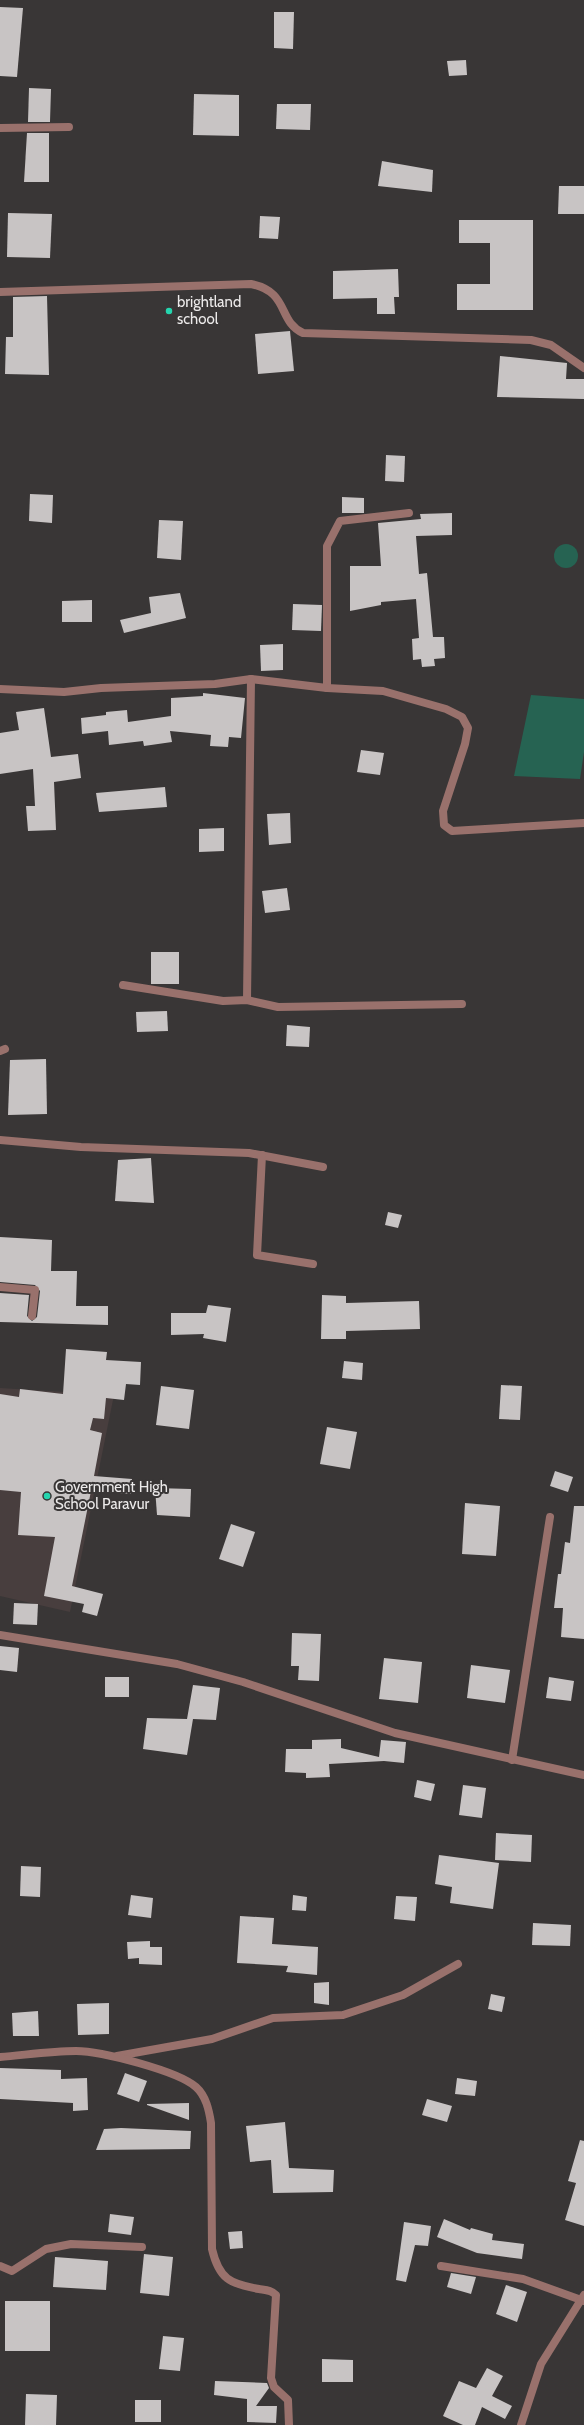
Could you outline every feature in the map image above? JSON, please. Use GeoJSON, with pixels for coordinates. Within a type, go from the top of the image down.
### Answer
{"type":"FeatureCollection","features":[{"type":"Feature","properties":{"kind":"street"},"geometry":{"type":"LineString","coordinates":[[0,128],[69,127]]}},
{"type":"Feature","properties":{"kind":"street"},"geometry":{"type":"LineString","coordinates":[[0,292],[251,284],[266,287],[276,296],[294,329],[303,332],[531,340],[551,345],[584,368]]}},
{"type":"Feature","properties":{"kind":"street"},"geometry":{"type":"LineString","coordinates":[[327,688],[327,546],[340,521],[408,514]]}},
{"type":"Feature","properties":{"kind":"street"},"geometry":{"type":"LineString","coordinates":[[247,1000],[252,679]]}},
{"type":"Feature","properties":{"kind":"street"},"geometry":{"type":"LineString","coordinates":[[0,689],[64,692],[101,688],[216,684],[252,679],[327,688],[383,691],[446,709],[462,717],[466,722],[468,733],[443,811],[444,825],[452,831],[584,823]]}},
{"type":"Feature","properties":{"kind":"street"},"geometry":{"type":"LineString","coordinates":[[123,985],[223,1001],[247,1000],[278,1007],[462,1004]]}},
{"type":"Feature","properties":{"kind":"street"},"geometry":{"type":"LineString","coordinates":[[0,1140],[81,1147],[249,1153],[323,1167]]}},
{"type":"Feature","properties":{"kind":"street"},"geometry":{"type":"LineString","coordinates":[[262,1155],[258,1255],[313,1264]]}},
{"type":"Feature","properties":{"kind":"street"},"geometry":{"type":"LineString","coordinates":[[0,1287],[35,1290],[32,1316]]}},
{"type":"Feature","properties":{"kind":"street"},"geometry":{"type":"LineString","coordinates":[[512,1760],[550,1517]]}},
{"type":"Feature","properties":{"kind":"street"},"geometry":{"type":"LineString","coordinates":[[0,1635],[177,1664],[243,1682],[395,1733],[584,1775]]}},
{"type":"Feature","properties":{"kind":"street"},"geometry":{"type":"LineString","coordinates":[[116,2056],[212,2039],[273,2018],[343,2015],[403,1995],[458,1964]]}},
{"type":"Feature","properties":{"kind":"street"},"geometry":{"type":"LineString","coordinates":[[0,2057],[77,2051],[116,2056],[188,2081],[203,2096],[211,2123],[212,2249],[215,2261],[220,2273],[230,2281],[242,2286],[269,2291],[276,2295],[271,2378],[274,2387],[288,2400],[289,2425]]}},
{"type":"Feature","properties":{"kind":"street"},"geometry":{"type":"LineString","coordinates":[[0,2266],[12,2271],[46,2249],[71,2244],[142,2247]]}},
{"type":"Feature","properties":{"kind":"street"},"geometry":{"type":"LineString","coordinates":[[441,2266],[523,2279],[583,2299],[541,2364],[521,2425]]}},
{"type":"Feature","properties":{"kind":"shaded area"},"geometry":{"type":"Polygon","coordinates":[[[566,544],[575,547],[578,556],[575,565],[566,568],[557,565],[554,556],[557,547],[566,544]]]}},
{"type":"Feature","properties":{"kind":"shaded area"},"geometry":{"type":"Polygon","coordinates":[[[531,695],[584,699],[584,752],[580,779],[514,776],[531,695]]]}},
{"type":"Feature","properties":{"kind":"shaded area","name":"Government High School Paravur"},"geometry":{"type":"Polygon","coordinates":[[[0,1388],[114,1395],[70,1612],[0,1596],[0,1388]]]}},
{"type":"Feature","properties":{"kind":"building"},"geometry":{"type":"Polygon","coordinates":[[[0,7],[23,8],[17,77],[0,76],[0,7]]]}},
{"type":"Feature","properties":{"kind":"building"},"geometry":{"type":"Polygon","coordinates":[[[274,12],[294,12],[293,49],[274,48],[274,12]]]}},
{"type":"Feature","properties":{"kind":"building"},"geometry":{"type":"Polygon","coordinates":[[[466,60],[467,75],[449,76],[447,61],[466,60]]]}},
{"type":"Feature","properties":{"kind":"building"},"geometry":{"type":"Polygon","coordinates":[[[29,88],[51,89],[50,122],[28,122],[29,88]]]}},
{"type":"Feature","properties":{"kind":"building"},"geometry":{"type":"Polygon","coordinates":[[[194,94],[239,95],[239,136],[193,135],[194,94]]]}},
{"type":"Feature","properties":{"kind":"building"},"geometry":{"type":"Polygon","coordinates":[[[277,104],[311,104],[310,130],[276,129],[277,104]]]}},
{"type":"Feature","properties":{"kind":"building"},"geometry":{"type":"Polygon","coordinates":[[[27,133],[49,133],[49,182],[24,182],[27,133]]]}},
{"type":"Feature","properties":{"kind":"building"},"geometry":{"type":"Polygon","coordinates":[[[382,161],[433,170],[432,192],[378,186],[382,161]]]}},
{"type":"Feature","properties":{"kind":"building"},"geometry":{"type":"Polygon","coordinates":[[[559,186],[584,186],[584,214],[558,214],[559,186]]]}},
{"type":"Feature","properties":{"kind":"building"},"geometry":{"type":"Polygon","coordinates":[[[8,213],[52,214],[50,258],[7,257],[8,213]]]}},
{"type":"Feature","properties":{"kind":"building"},"geometry":{"type":"Polygon","coordinates":[[[260,216],[280,217],[278,239],[259,238],[260,216]]]}},
{"type":"Feature","properties":{"kind":"building"},"geometry":{"type":"Polygon","coordinates":[[[459,220],[533,220],[533,310],[457,310],[457,284],[490,284],[490,243],[459,243],[459,220]]]}},
{"type":"Feature","properties":{"kind":"building"},"geometry":{"type":"Polygon","coordinates":[[[398,269],[399,297],[394,297],[395,314],[377,314],[377,298],[333,299],[333,271],[398,269]]]}},
{"type":"Feature","properties":{"kind":"building"},"geometry":{"type":"Polygon","coordinates":[[[47,296],[49,375],[5,374],[6,337],[13,337],[13,297],[47,296]]]}},
{"type":"Feature","properties":{"kind":"building"},"geometry":{"type":"Polygon","coordinates":[[[290,331],[294,371],[258,374],[255,334],[290,331]]]}},
{"type":"Feature","properties":{"kind":"building"},"geometry":{"type":"Polygon","coordinates":[[[500,356],[567,363],[566,379],[584,379],[584,399],[497,397],[500,356]]]}},
{"type":"Feature","properties":{"kind":"building"},"geometry":{"type":"Polygon","coordinates":[[[386,455],[405,456],[404,482],[385,481],[386,455]]]}},
{"type":"Feature","properties":{"kind":"building"},"geometry":{"type":"Polygon","coordinates":[[[30,494],[53,495],[52,523],[29,521],[30,494]]]}},
{"type":"Feature","properties":{"kind":"building"},"geometry":{"type":"Polygon","coordinates":[[[342,497],[364,498],[364,513],[342,513],[342,497]]]}},
{"type":"Feature","properties":{"kind":"building"},"geometry":{"type":"Polygon","coordinates":[[[452,513],[452,535],[416,536],[419,574],[427,573],[433,637],[444,637],[445,658],[434,659],[435,666],[422,667],[421,659],[413,660],[412,639],[419,638],[416,599],[381,602],[381,605],[350,611],[350,566],[381,566],[378,523],[421,519],[420,514],[452,513]]]}},
{"type":"Feature","properties":{"kind":"building"},"geometry":{"type":"Polygon","coordinates":[[[159,520],[183,521],[181,560],[157,558],[159,520]]]}},
{"type":"Feature","properties":{"kind":"building"},"geometry":{"type":"Polygon","coordinates":[[[180,593],[186,618],[124,633],[120,620],[151,613],[149,597],[180,593]]]}},
{"type":"Feature","properties":{"kind":"building"},"geometry":{"type":"Polygon","coordinates":[[[92,600],[92,622],[62,622],[62,601],[92,600]]]}},
{"type":"Feature","properties":{"kind":"building"},"geometry":{"type":"Polygon","coordinates":[[[293,604],[322,605],[321,631],[292,630],[293,604]]]}},
{"type":"Feature","properties":{"kind":"building"},"geometry":{"type":"Polygon","coordinates":[[[283,644],[283,670],[261,671],[260,645],[283,644]]]}},
{"type":"Feature","properties":{"kind":"building"},"geometry":{"type":"Polygon","coordinates":[[[203,693],[245,698],[241,738],[229,737],[228,747],[210,746],[211,735],[170,731],[172,742],[144,746],[143,741],[109,745],[108,731],[82,734],[81,718],[106,715],[106,712],[127,710],[128,722],[171,716],[171,698],[203,696],[203,693]]]}},
{"type":"Feature","properties":{"kind":"building"},"geometry":{"type":"Polygon","coordinates":[[[44,708],[51,757],[78,754],[81,778],[54,782],[56,830],[28,831],[26,806],[35,806],[33,769],[0,774],[0,733],[19,730],[16,712],[44,708]]]}},
{"type":"Feature","properties":{"kind":"building"},"geometry":{"type":"Polygon","coordinates":[[[361,750],[384,753],[380,775],[357,772],[361,750]]]}},
{"type":"Feature","properties":{"kind":"building"},"geometry":{"type":"Polygon","coordinates":[[[165,787],[167,807],[99,812],[96,793],[165,787]]]}},
{"type":"Feature","properties":{"kind":"building"},"geometry":{"type":"Polygon","coordinates":[[[290,813],[291,843],[269,845],[267,814],[290,813]]]}},
{"type":"Feature","properties":{"kind":"building"},"geometry":{"type":"Polygon","coordinates":[[[224,828],[224,851],[199,852],[199,829],[224,828]]]}},
{"type":"Feature","properties":{"kind":"building"},"geometry":{"type":"Polygon","coordinates":[[[287,888],[290,910],[265,913],[262,891],[287,888]]]}},
{"type":"Feature","properties":{"kind":"building"},"geometry":{"type":"Polygon","coordinates":[[[151,952],[179,952],[179,984],[151,984],[151,952]]]}},
{"type":"Feature","properties":{"kind":"building"},"geometry":{"type":"Polygon","coordinates":[[[167,1011],[168,1031],[137,1032],[136,1012],[167,1011]]]}},
{"type":"Feature","properties":{"kind":"building"},"geometry":{"type":"Polygon","coordinates":[[[287,1025],[310,1027],[309,1047],[286,1046],[287,1025]]]}},
{"type":"Feature","properties":{"kind":"building"},"geometry":{"type":"Polygon","coordinates":[[[46,1059],[47,1114],[8,1115],[10,1060],[46,1059]]]}},
{"type":"Feature","properties":{"kind":"building"},"geometry":{"type":"Polygon","coordinates":[[[151,1158],[154,1203],[115,1201],[118,1160],[151,1158]]]}},
{"type":"Feature","properties":{"kind":"building"},"geometry":{"type":"Polygon","coordinates":[[[388,1212],[402,1215],[398,1228],[385,1225],[388,1212]]]}},
{"type":"Feature","properties":{"kind":"building"},"geometry":{"type":"Polygon","coordinates":[[[0,1237],[52,1240],[51,1271],[77,1271],[76,1306],[108,1306],[108,1325],[0,1322],[0,1293],[29,1295],[27,1316],[32,1321],[37,1317],[40,1291],[35,1285],[0,1282],[0,1237]]]}},
{"type":"Feature","properties":{"kind":"building"},"geometry":{"type":"Polygon","coordinates":[[[322,1295],[346,1296],[346,1303],[419,1301],[420,1329],[346,1331],[346,1339],[321,1339],[322,1295]]]}},
{"type":"Feature","properties":{"kind":"building"},"geometry":{"type":"Polygon","coordinates":[[[208,1305],[231,1308],[226,1342],[203,1338],[204,1334],[171,1335],[171,1313],[206,1313],[208,1305]]]}},
{"type":"Feature","properties":{"kind":"building","name":"Government High School Paravur"},"geometry":{"type":"Polygon","coordinates":[[[66,1349],[107,1352],[106,1360],[141,1362],[140,1385],[126,1384],[124,1400],[106,1398],[104,1419],[93,1418],[90,1430],[102,1433],[94,1476],[132,1479],[131,1494],[91,1491],[72,1586],[103,1594],[97,1616],[82,1612],[84,1604],[44,1596],[55,1537],[18,1535],[21,1492],[0,1490],[0,1394],[19,1397],[20,1389],[63,1394],[66,1349]]]}},
{"type":"Feature","properties":{"kind":"building"},"geometry":{"type":"Polygon","coordinates":[[[344,1361],[363,1363],[362,1380],[342,1378],[344,1361]]]}},
{"type":"Feature","properties":{"kind":"building"},"geometry":{"type":"Polygon","coordinates":[[[501,1385],[522,1386],[520,1420],[499,1419],[501,1385]]]}},
{"type":"Feature","properties":{"kind":"building"},"geometry":{"type":"Polygon","coordinates":[[[161,1386],[194,1390],[189,1429],[156,1425],[161,1386]]]}},
{"type":"Feature","properties":{"kind":"building"},"geometry":{"type":"Polygon","coordinates":[[[327,1427],[357,1432],[350,1469],[320,1464],[327,1427]]]}},
{"type":"Feature","properties":{"kind":"building"},"geometry":{"type":"Polygon","coordinates":[[[555,1471],[573,1477],[568,1492],[550,1486],[555,1471]]]}},
{"type":"Feature","properties":{"kind":"building"},"geometry":{"type":"Polygon","coordinates":[[[155,1488],[191,1489],[190,1517],[157,1515],[155,1488]]]}},
{"type":"Feature","properties":{"kind":"building"},"geometry":{"type":"Polygon","coordinates":[[[465,1503],[500,1506],[496,1556],[462,1554],[465,1503]]]}},
{"type":"Feature","properties":{"kind":"building"},"geometry":{"type":"Polygon","coordinates":[[[574,1506],[584,1506],[584,1639],[561,1637],[563,1608],[554,1608],[558,1574],[561,1574],[565,1542],[570,1543],[574,1506]]]}},
{"type":"Feature","properties":{"kind":"building"},"geometry":{"type":"Polygon","coordinates":[[[231,1524],[255,1532],[243,1567],[219,1559],[231,1524]]]}},
{"type":"Feature","properties":{"kind":"building"},"geometry":{"type":"Polygon","coordinates":[[[14,1603],[38,1604],[37,1625],[13,1624],[14,1603]]]}},
{"type":"Feature","properties":{"kind":"building"},"geometry":{"type":"Polygon","coordinates":[[[292,1633],[321,1634],[319,1681],[298,1680],[299,1666],[291,1666],[292,1633]]]}},
{"type":"Feature","properties":{"kind":"building"},"geometry":{"type":"Polygon","coordinates":[[[0,1646],[19,1648],[17,1672],[0,1670],[0,1646]]]}},
{"type":"Feature","properties":{"kind":"building"},"geometry":{"type":"Polygon","coordinates":[[[384,1658],[422,1662],[418,1703],[379,1699],[384,1658]]]}},
{"type":"Feature","properties":{"kind":"building"},"geometry":{"type":"Polygon","coordinates":[[[471,1665],[510,1670],[505,1703],[467,1698],[471,1665]]]}},
{"type":"Feature","properties":{"kind":"building"},"geometry":{"type":"Polygon","coordinates":[[[105,1677],[129,1677],[129,1697],[105,1697],[105,1677]]]}},
{"type":"Feature","properties":{"kind":"building"},"geometry":{"type":"Polygon","coordinates":[[[549,1677],[574,1681],[571,1701],[546,1698],[549,1677]]]}},
{"type":"Feature","properties":{"kind":"building"},"geometry":{"type":"Polygon","coordinates":[[[193,1685],[220,1688],[216,1720],[193,1719],[187,1755],[143,1749],[147,1718],[187,1719],[193,1685]]]}},
{"type":"Feature","properties":{"kind":"building"},"geometry":{"type":"Polygon","coordinates":[[[341,1739],[341,1748],[379,1757],[381,1740],[406,1742],[404,1763],[384,1761],[329,1764],[330,1777],[306,1778],[306,1773],[285,1772],[286,1749],[312,1749],[312,1740],[341,1739]]]}},
{"type":"Feature","properties":{"kind":"building"},"geometry":{"type":"Polygon","coordinates":[[[417,1780],[435,1784],[431,1801],[414,1797],[417,1780]]]}},
{"type":"Feature","properties":{"kind":"building"},"geometry":{"type":"Polygon","coordinates":[[[463,1785],[486,1788],[482,1818],[459,1815],[463,1785]]]}},
{"type":"Feature","properties":{"kind":"building"},"geometry":{"type":"Polygon","coordinates":[[[496,1833],[532,1835],[531,1862],[495,1860],[496,1833]]]}},
{"type":"Feature","properties":{"kind":"building"},"geometry":{"type":"Polygon","coordinates":[[[439,1855],[499,1863],[493,1909],[450,1903],[452,1887],[435,1884],[439,1855]]]}},
{"type":"Feature","properties":{"kind":"building"},"geometry":{"type":"Polygon","coordinates":[[[21,1866],[41,1867],[40,1897],[20,1896],[21,1866]]]}},
{"type":"Feature","properties":{"kind":"building"},"geometry":{"type":"Polygon","coordinates":[[[131,1895],[153,1898],[151,1918],[128,1915],[131,1895]]]}},
{"type":"Feature","properties":{"kind":"building"},"geometry":{"type":"Polygon","coordinates":[[[293,1895],[307,1897],[306,1911],[292,1910],[293,1895]]]}},
{"type":"Feature","properties":{"kind":"building"},"geometry":{"type":"Polygon","coordinates":[[[396,1896],[417,1897],[415,1921],[394,1919],[396,1896]]]}},
{"type":"Feature","properties":{"kind":"building"},"geometry":{"type":"Polygon","coordinates":[[[240,1916],[274,1918],[272,1944],[318,1947],[317,1975],[286,1972],[288,1966],[237,1963],[240,1916]]]}},
{"type":"Feature","properties":{"kind":"building"},"geometry":{"type":"Polygon","coordinates":[[[533,1923],[571,1925],[570,1946],[532,1945],[533,1923]]]}},
{"type":"Feature","properties":{"kind":"building"},"geometry":{"type":"Polygon","coordinates":[[[150,1941],[150,1947],[162,1947],[162,1965],[139,1964],[139,1958],[128,1959],[127,1942],[150,1941]]]}},
{"type":"Feature","properties":{"kind":"building"},"geometry":{"type":"Polygon","coordinates":[[[329,1982],[329,2005],[314,2003],[314,1983],[329,1982]]]}},
{"type":"Feature","properties":{"kind":"building"},"geometry":{"type":"Polygon","coordinates":[[[491,1994],[505,1997],[502,2012],[488,2009],[491,1994]]]}},
{"type":"Feature","properties":{"kind":"building"},"geometry":{"type":"Polygon","coordinates":[[[109,2003],[109,2034],[78,2035],[77,2004],[109,2003]]]}},
{"type":"Feature","properties":{"kind":"building"},"geometry":{"type":"Polygon","coordinates":[[[38,2011],[39,2036],[13,2036],[12,2013],[38,2011]]]}},
{"type":"Feature","properties":{"kind":"building"},"geometry":{"type":"Polygon","coordinates":[[[0,2068],[61,2070],[61,2079],[87,2078],[88,2110],[73,2111],[73,2103],[0,2099],[0,2068]]]}},
{"type":"Feature","properties":{"kind":"building"},"geometry":{"type":"Polygon","coordinates":[[[125,2073],[147,2081],[139,2102],[117,2094],[125,2073]]]}},
{"type":"Feature","properties":{"kind":"building"},"geometry":{"type":"Polygon","coordinates":[[[457,2078],[477,2081],[475,2096],[455,2094],[457,2078]]]}},
{"type":"Feature","properties":{"kind":"building"},"geometry":{"type":"Polygon","coordinates":[[[427,2099],[452,2106],[447,2122],[422,2115],[427,2099]]]}},
{"type":"Feature","properties":{"kind":"building"},"geometry":{"type":"Polygon","coordinates":[[[189,2103],[189,2120],[147,2105],[147,2104],[189,2103]]]}},
{"type":"Feature","properties":{"kind":"building"},"geometry":{"type":"Polygon","coordinates":[[[285,2122],[289,2168],[334,2170],[333,2192],[273,2193],[271,2160],[250,2162],[246,2126],[285,2122]]]}},
{"type":"Feature","properties":{"kind":"building"},"geometry":{"type":"Polygon","coordinates":[[[121,2128],[191,2131],[190,2149],[96,2150],[104,2129],[121,2128]]]}},
{"type":"Feature","properties":{"kind":"building"},"geometry":{"type":"Polygon","coordinates":[[[580,2140],[584,2141],[584,2226],[565,2220],[576,2183],[568,2181],[580,2140]]]}},
{"type":"Feature","properties":{"kind":"building"},"geometry":{"type":"Polygon","coordinates":[[[110,2214],[134,2217],[131,2235],[108,2232],[110,2214]]]}},
{"type":"Feature","properties":{"kind":"building"},"geometry":{"type":"Polygon","coordinates":[[[444,2219],[470,2230],[471,2228],[493,2234],[492,2240],[524,2244],[522,2259],[477,2253],[437,2237],[444,2219]]]}},
{"type":"Feature","properties":{"kind":"building"},"geometry":{"type":"Polygon","coordinates":[[[404,2222],[431,2226],[428,2246],[415,2245],[406,2282],[396,2280],[404,2222]]]}},
{"type":"Feature","properties":{"kind":"building"},"geometry":{"type":"Polygon","coordinates":[[[242,2231],[243,2248],[230,2249],[228,2232],[242,2231]]]}},
{"type":"Feature","properties":{"kind":"building"},"geometry":{"type":"Polygon","coordinates":[[[144,2254],[173,2257],[169,2296],[140,2293],[144,2254]]]}},
{"type":"Feature","properties":{"kind":"building"},"geometry":{"type":"Polygon","coordinates":[[[55,2257],[108,2261],[106,2290],[53,2287],[55,2257]]]}},
{"type":"Feature","properties":{"kind":"building"},"geometry":{"type":"Polygon","coordinates":[[[451,2273],[476,2277],[471,2294],[447,2287],[451,2273]]]}},
{"type":"Feature","properties":{"kind":"building"},"geometry":{"type":"Polygon","coordinates":[[[506,2285],[527,2292],[517,2322],[496,2314],[506,2285]]]}},
{"type":"Feature","properties":{"kind":"building"},"geometry":{"type":"Polygon","coordinates":[[[5,2301],[50,2301],[50,2351],[5,2351],[5,2301]]]}},
{"type":"Feature","properties":{"kind":"building"},"geometry":{"type":"Polygon","coordinates":[[[163,2336],[184,2338],[180,2371],[159,2369],[163,2336]]]}},
{"type":"Feature","properties":{"kind":"building"},"geometry":{"type":"Polygon","coordinates":[[[322,2359],[353,2360],[353,2382],[322,2382],[322,2359]]]}},
{"type":"Feature","properties":{"kind":"building"},"geometry":{"type":"Polygon","coordinates":[[[487,2368],[503,2376],[492,2396],[512,2406],[505,2419],[482,2407],[475,2425],[463,2425],[443,2416],[459,2381],[476,2388],[487,2368]]]}},
{"type":"Feature","properties":{"kind":"building"},"geometry":{"type":"Polygon","coordinates":[[[215,2381],[267,2383],[269,2388],[256,2406],[277,2406],[276,2423],[247,2422],[247,2399],[214,2395],[215,2381]]]}},
{"type":"Feature","properties":{"kind":"building"},"geometry":{"type":"Polygon","coordinates":[[[26,2394],[57,2395],[56,2425],[25,2425],[26,2394]]]}},
{"type":"Feature","properties":{"kind":"building"},"geometry":{"type":"Polygon","coordinates":[[[135,2400],[161,2400],[161,2422],[135,2422],[135,2400]]]}},
{"type":"Feature","properties":{"kind":"place","name":"brightland school"},"geometry":{"type":"Point","coordinates":[169,311]}},
{"type":"Feature","properties":{"kind":"place","name":"Government High School Paravur"},"geometry":{"type":"Point","coordinates":[47,1496]}}]}
